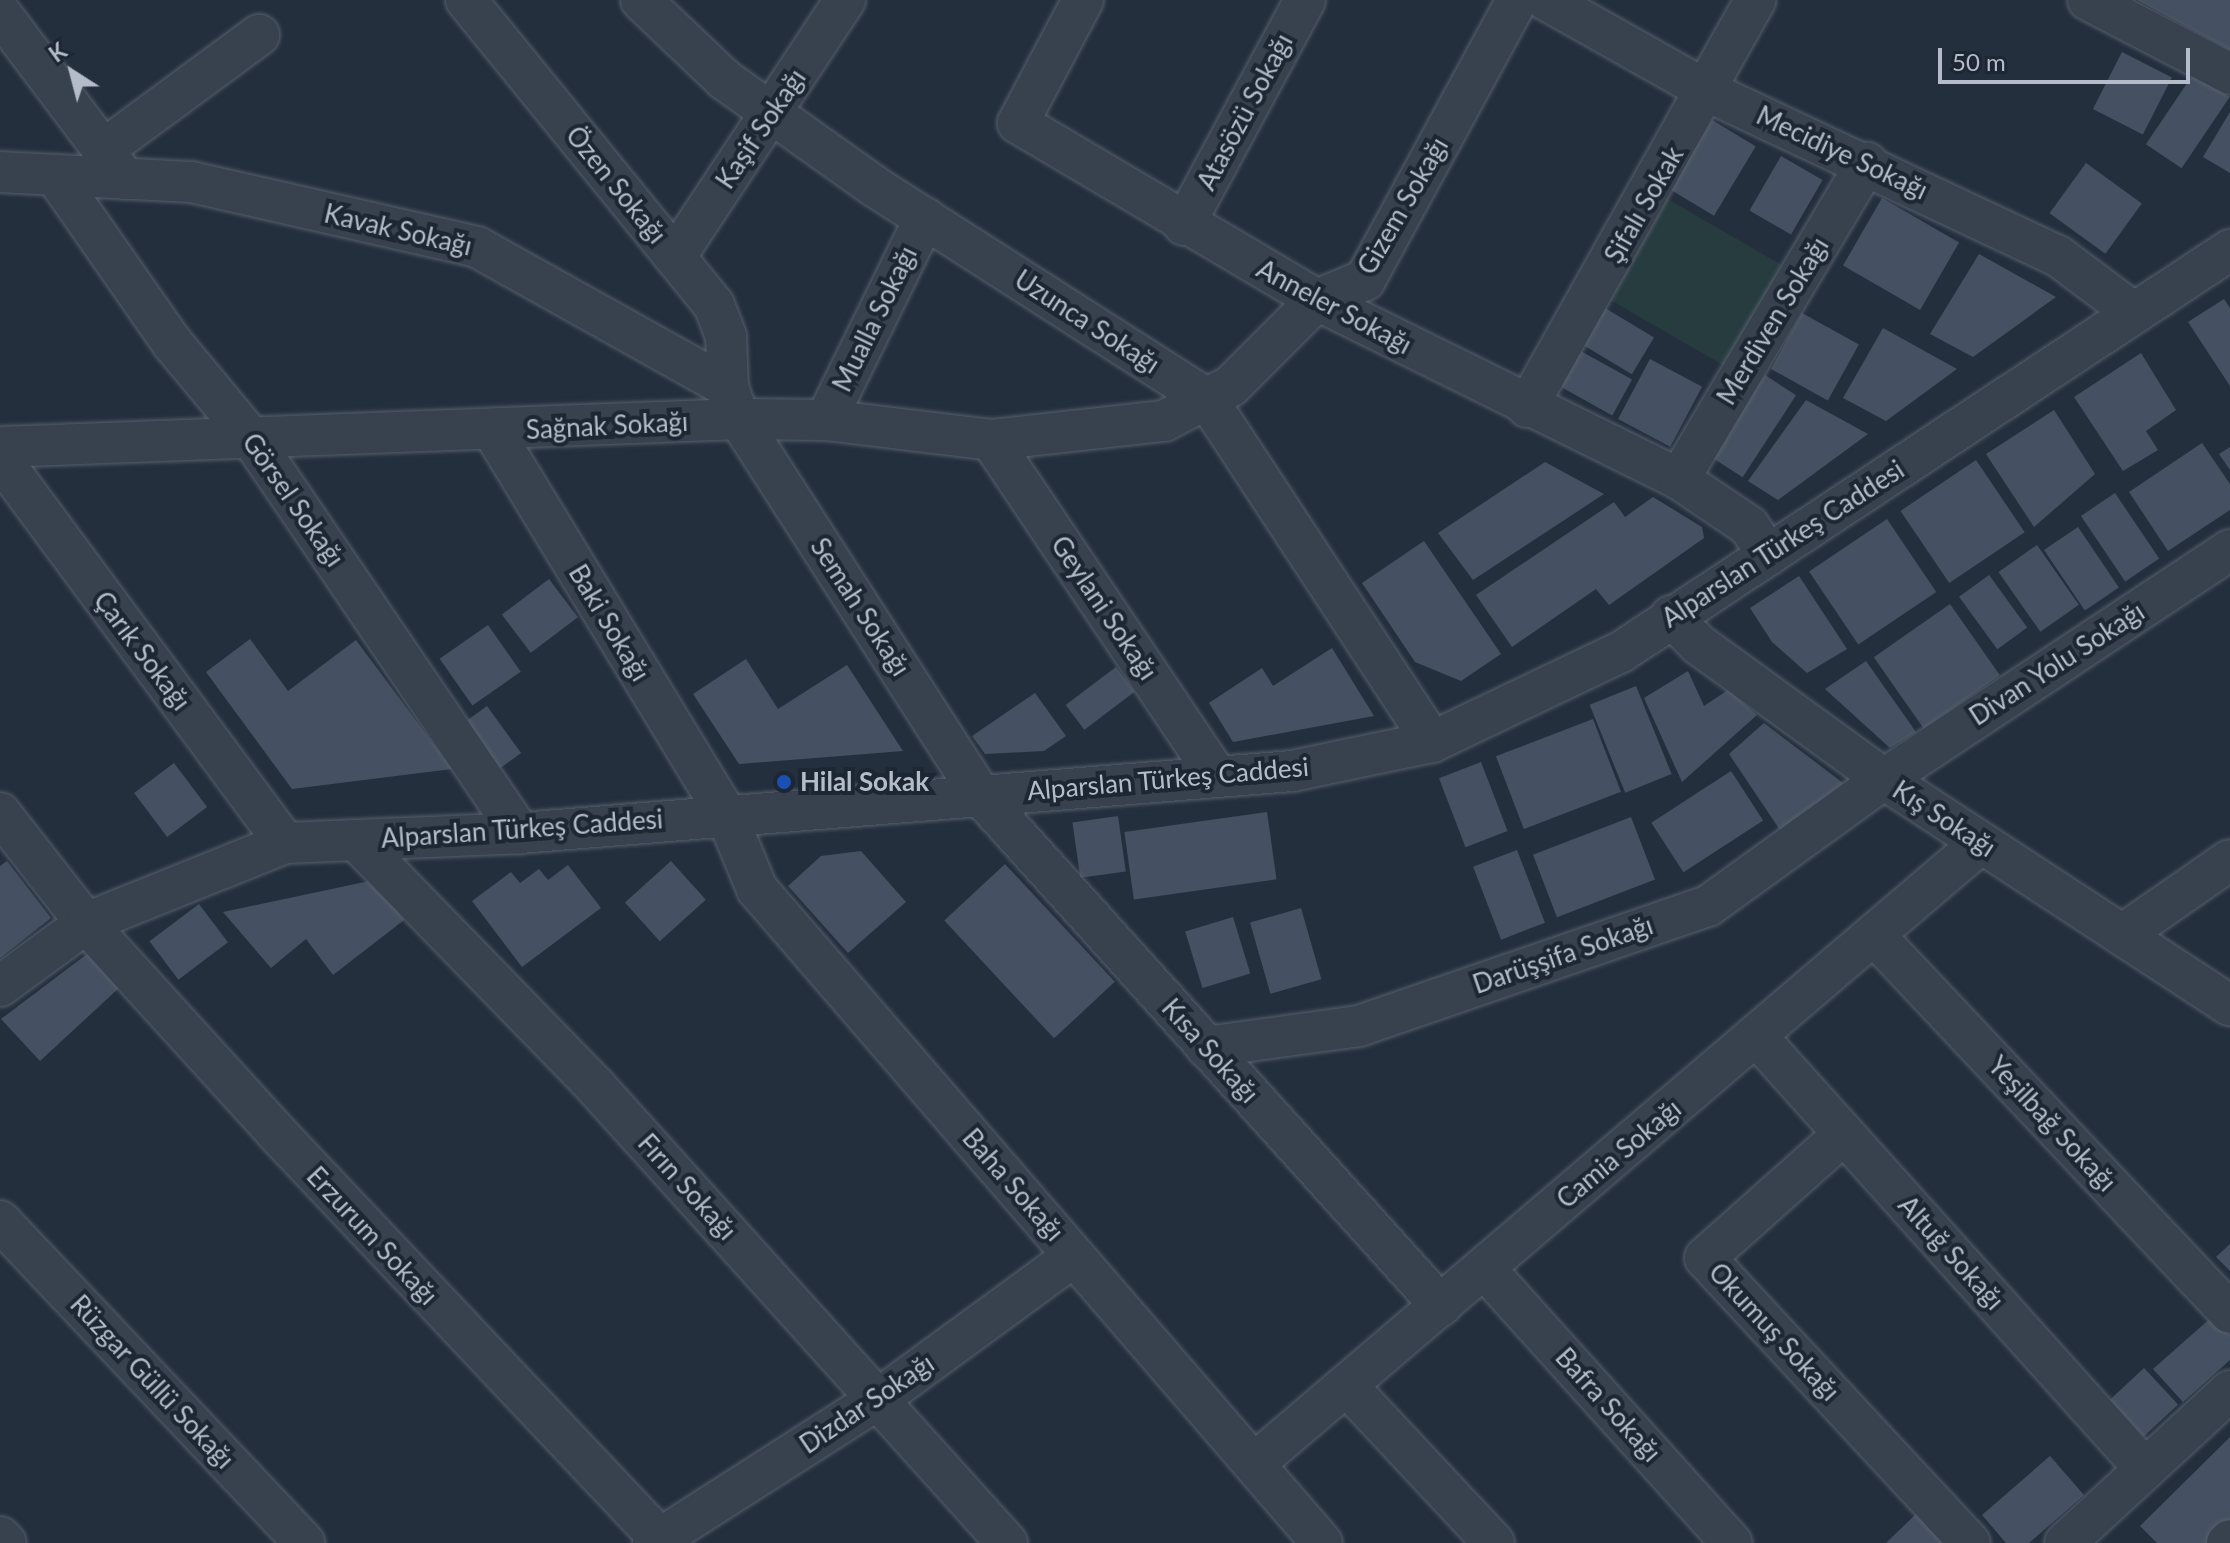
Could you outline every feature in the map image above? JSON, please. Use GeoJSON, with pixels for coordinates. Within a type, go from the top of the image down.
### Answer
{"type":"FeatureCollection","features":[{"type":"Feature","properties":{"kind":"street","name":"Özen Sokağı"},"geometry":{"type":"LineString","coordinates":[[466,0],[714,305],[726,337],[734,403]]}},
{"type":"Feature","properties":{"kind":"street","name":"Uzunca Sokağı"},"geometry":{"type":"LineString","coordinates":[[641,0],[725,80],[773,114],[925,218],[1207,399],[1432,742]]}},
{"type":"Feature","properties":{"kind":"street","name":"Kaşif Sokağı"},"geometry":{"type":"LineString","coordinates":[[675,257],[773,114],[845,0]]}},
{"type":"Feature","properties":{"kind":"street","name":"Anneler Sokağı"},"geometry":{"type":"LineString","coordinates":[[1083,0],[1018,123],[1184,225],[1317,300],[1527,407],[1679,479],[1749,526],[1768,555]]}},
{"type":"Feature","properties":{"kind":"street","name":"Atasözü Sokağı"},"geometry":{"type":"LineString","coordinates":[[1184,225],[1305,0]]}},
{"type":"Feature","properties":{"kind":"street","name":"Gizem Sokağı"},"geometry":{"type":"LineString","coordinates":[[1207,399],[1231,386],[1317,300],[1365,280],[1517,0]]}},
{"type":"Feature","properties":{"kind":"street","name":"Mecidiye Sokağı"},"geometry":{"type":"LineString","coordinates":[[1546,0],[1709,92],[1867,163],[2058,256],[2134,313]]}},
{"type":"Feature","properties":{"kind":"street","name":"Şifalı Sokak"},"geometry":{"type":"LineString","coordinates":[[1527,407],[1709,92],[1755,0]]}},
{"type":"Feature","properties":{"kind":"street"},"geometry":{"type":"LineString","coordinates":[[2088,0],[2230,74]]}},
{"type":"Feature","properties":{"kind":"street"},"geometry":{"type":"LineString","coordinates":[[0,13],[114,164],[259,35]]}},
{"type":"Feature","properties":{"kind":"street","name":"Merdiven Sokağı"},"geometry":{"type":"LineString","coordinates":[[1679,479],[1867,163]]}},
{"type":"Feature","properties":{"kind":"street","name":"Kavak Sokağı"},"geometry":{"type":"LineString","coordinates":[[0,172],[55,175],[114,164],[477,247],[734,403]]}},
{"type":"Feature","properties":{"kind":"street","name":"Görsel Sokağı"},"geometry":{"type":"LineString","coordinates":[[55,175],[173,344],[252,439],[520,833]]}},
{"type":"Feature","properties":{"kind":"street","name":"Mualla Sokağı"},"geometry":{"type":"LineString","coordinates":[[826,420],[925,218]]}},
{"type":"Feature","properties":{"kind":"street","name":"Alparslan Türkeş Caddesi"},"geometry":{"type":"LineString","coordinates":[[0,986],[86,923],[285,843],[520,833],[726,814],[1292,771],[1432,742],[1621,652],[1671,616],[2230,250]]}},
{"type":"Feature","properties":{"kind":"street","name":"Sağnak Sokağı"},"geometry":{"type":"LineString","coordinates":[[0,447],[493,431],[734,403],[826,420],[991,440],[1164,421],[1207,399]]}},
{"type":"Feature","properties":{"kind":"street","name":"Semah Sokağı"},"geometry":{"type":"LineString","coordinates":[[734,403],[980,795]]}},
{"type":"Feature","properties":{"kind":"street","name":"Baki Sokağı"},"geometry":{"type":"LineString","coordinates":[[493,431],[726,814]]}},
{"type":"Feature","properties":{"kind":"street","name":"Geylani Sokağı"},"geometry":{"type":"LineString","coordinates":[[991,440],[1217,776]]}},
{"type":"Feature","properties":{"kind":"street","name":"Çarık Sokağı"},"geometry":{"type":"LineString","coordinates":[[0,458],[285,843]]}},
{"type":"Feature","properties":{"kind":"street","name":"Divan Yolu Sokağı"},"geometry":{"type":"LineString","coordinates":[[1884,779],[2230,550]]}},
{"type":"Feature","properties":{"kind":"street","name":"Kış Sokağı"},"geometry":{"type":"LineString","coordinates":[[1671,616],[1698,644],[1884,779],[2230,1005]]}},
{"type":"Feature","properties":{"kind":"street","name":"Darüşşifa Sokağı"},"geometry":{"type":"LineString","coordinates":[[1206,1047],[1359,1026],[1708,906],[1884,779]]}},
{"type":"Feature","properties":{"kind":"street","name":"Kısa Sokağı"},"geometry":{"type":"LineString","coordinates":[[980,795],[1441,1306]]}},
{"type":"Feature","properties":{"kind":"street","name":"Erzurum Sokağı"},"geometry":{"type":"LineString","coordinates":[[0,813],[86,923],[659,1542]]}},
{"type":"Feature","properties":{"kind":"street","name":"Baha Sokağı"},"geometry":{"type":"LineString","coordinates":[[726,814],[757,889],[1322,1543]]}},
{"type":"Feature","properties":{"kind":"street","name":"Fırın Sokağı"},"geometry":{"type":"LineString","coordinates":[[356,840],[596,1087],[880,1398],[1007,1543]]}},
{"type":"Feature","properties":{"kind":"street","name":"Camia Sokağı"},"geometry":{"type":"LineString","coordinates":[[1255,1463],[1981,843]]}},
{"type":"Feature","properties":{"kind":"street"},"geometry":{"type":"LineString","coordinates":[[2122,935],[2230,860]]}},
{"type":"Feature","properties":{"kind":"street","name":"Yeşilbağ Sokağı"},"geometry":{"type":"LineString","coordinates":[[1874,935],[2230,1313]]}},
{"type":"Feature","properties":{"kind":"street","name":"Altuğ Sokağı"},"geometry":{"type":"LineString","coordinates":[[1757,1037],[2145,1469]]}},
{"type":"Feature","properties":{"kind":"street","name":"Okumuş Sokağı"},"geometry":{"type":"LineString","coordinates":[[1844,1134],[1705,1258],[1970,1543]]}},
{"type":"Feature","properties":{"kind":"street","name":"Rüzgar Güllü Sokağı"},"geometry":{"type":"LineString","coordinates":[[0,1221],[304,1543]]}},
{"type":"Feature","properties":{"kind":"street","name":"Dizdar Sokağı"},"geometry":{"type":"LineString","coordinates":[[659,1542],[880,1398],[1074,1256]]}},
{"type":"Feature","properties":{"kind":"street","name":"Bafra Sokağı"},"geometry":{"type":"LineString","coordinates":[[1484,1268],[1732,1543]]}},
{"type":"Feature","properties":{"kind":"street"},"geometry":{"type":"LineString","coordinates":[[1347,1386],[1494,1543]]}},
{"type":"Feature","properties":{"kind":"street"},"geometry":{"type":"LineString","coordinates":[[2065,1543],[2103,1529],[2145,1469],[2230,1391]]}},
{"type":"Feature","properties":{"kind":"street"},"geometry":{"type":"LineString","coordinates":[[0,1537],[6,1543]]}},
{"type":"Feature","properties":{"kind":"green space"},"geometry":{"type":"Polygon","coordinates":[[[1664,197],[1783,266],[1725,366],[1606,297],[1664,197]]]}},
{"type":"Feature","properties":{"kind":"building"},"geometry":{"type":"Polygon","coordinates":[[[2137,0],[2230,0],[2230,50],[2137,0]]]}},
{"type":"Feature","properties":{"kind":"building"},"geometry":{"type":"Polygon","coordinates":[[[2122,52],[2172,77],[2143,134],[2093,109],[2122,52]]]}},
{"type":"Feature","properties":{"kind":"building"},"geometry":{"type":"Polygon","coordinates":[[[2194,73],[2230,97],[2182,168],[2146,144],[2194,73]]]}},
{"type":"Feature","properties":{"kind":"building"},"geometry":{"type":"Polygon","coordinates":[[[2230,112],[2230,173],[2203,157],[2230,112]]]}},
{"type":"Feature","properties":{"kind":"building"},"geometry":{"type":"Polygon","coordinates":[[[1712,120],[1756,146],[1714,216],[1670,189],[1712,120]]]}},
{"type":"Feature","properties":{"kind":"building"},"geometry":{"type":"Polygon","coordinates":[[[1781,156],[1823,180],[1791,235],[1750,211],[1781,156]]]}},
{"type":"Feature","properties":{"kind":"building"},"geometry":{"type":"Polygon","coordinates":[[[2086,163],[2142,204],[2105,254],[2050,213],[2086,163]]]}},
{"type":"Feature","properties":{"kind":"building"},"geometry":{"type":"Polygon","coordinates":[[[1882,198],[1959,242],[1920,310],[1843,266],[1882,198]]]}},
{"type":"Feature","properties":{"kind":"building"},"geometry":{"type":"Polygon","coordinates":[[[1979,254],[2056,297],[1973,357],[1930,334],[1979,254]]]}},
{"type":"Feature","properties":{"kind":"building"},"geometry":{"type":"Polygon","coordinates":[[[2224,299],[2230,308],[2230,386],[2188,322],[2224,299]]]}},
{"type":"Feature","properties":{"kind":"building"},"geometry":{"type":"Polygon","coordinates":[[[1600,305],[1654,337],[1632,374],[1578,342],[1600,305]]]}},
{"type":"Feature","properties":{"kind":"building"},"geometry":{"type":"Polygon","coordinates":[[[1802,313],[1859,345],[1828,400],[1771,369],[1802,313]]]}},
{"type":"Feature","properties":{"kind":"building"},"geometry":{"type":"Polygon","coordinates":[[[1883,328],[1957,369],[1886,421],[1843,398],[1883,328]]]}},
{"type":"Feature","properties":{"kind":"building"},"geometry":{"type":"Polygon","coordinates":[[[1577,349],[1632,380],[1612,415],[1557,385],[1577,349]]]}},
{"type":"Feature","properties":{"kind":"building"},"geometry":{"type":"Polygon","coordinates":[[[2141,353],[2176,410],[2146,431],[2158,450],[2123,471],[2074,397],[2141,353]]]}},
{"type":"Feature","properties":{"kind":"building"},"geometry":{"type":"Polygon","coordinates":[[[1650,359],[1702,387],[1670,447],[1618,419],[1650,359]]]}},
{"type":"Feature","properties":{"kind":"building"},"geometry":{"type":"Polygon","coordinates":[[[1765,375],[1796,395],[1743,477],[1712,457],[1765,375]]]}},
{"type":"Feature","properties":{"kind":"building"},"geometry":{"type":"Polygon","coordinates":[[[1806,400],[1868,434],[1778,500],[1748,481],[1806,400]]]}},
{"type":"Feature","properties":{"kind":"building"},"geometry":{"type":"Polygon","coordinates":[[[2054,410],[2095,474],[2034,527],[1986,454],[2054,410]]]}},
{"type":"Feature","properties":{"kind":"building"},"geometry":{"type":"Polygon","coordinates":[[[2202,443],[2230,484],[2230,510],[2168,551],[2129,492],[2202,443]]]}},
{"type":"Feature","properties":{"kind":"building"},"geometry":{"type":"Polygon","coordinates":[[[2230,447],[2230,470],[2219,454],[2230,447]]]}},
{"type":"Feature","properties":{"kind":"building"},"geometry":{"type":"Polygon","coordinates":[[[1976,460],[2025,532],[1949,583],[1901,511],[1976,460]]]}},
{"type":"Feature","properties":{"kind":"building"},"geometry":{"type":"Polygon","coordinates":[[[1545,462],[1604,494],[1473,580],[1438,533],[1545,462]]]}},
{"type":"Feature","properties":{"kind":"building"},"geometry":{"type":"Polygon","coordinates":[[[2115,493],[2159,558],[2125,581],[2081,516],[2115,493]]]}},
{"type":"Feature","properties":{"kind":"building"},"geometry":{"type":"Polygon","coordinates":[[[1653,497],[1702,527],[1704,538],[1609,605],[1596,589],[1512,647],[1476,595],[1614,502],[1625,517],[1653,497]]]}},
{"type":"Feature","properties":{"kind":"building"},"geometry":{"type":"Polygon","coordinates":[[[1887,519],[1936,592],[1858,645],[1809,572],[1887,519]]]}},
{"type":"Feature","properties":{"kind":"building"},"geometry":{"type":"Polygon","coordinates":[[[2078,527],[2119,588],[2085,610],[2044,550],[2078,527]]]}},
{"type":"Feature","properties":{"kind":"building"},"geometry":{"type":"Polygon","coordinates":[[[1424,541],[1501,654],[1461,681],[1415,662],[1362,583],[1424,541]]]}},
{"type":"Feature","properties":{"kind":"building"},"geometry":{"type":"Polygon","coordinates":[[[2037,545],[2079,605],[2040,632],[1998,572],[2037,545]]]}},
{"type":"Feature","properties":{"kind":"building"},"geometry":{"type":"Polygon","coordinates":[[[1989,575],[2027,628],[1997,649],[1959,597],[1989,575]]]}},
{"type":"Feature","properties":{"kind":"building"},"geometry":{"type":"Polygon","coordinates":[[[1799,576],[1847,649],[1807,673],[1772,642],[1750,608],[1799,576]]]}},
{"type":"Feature","properties":{"kind":"building"},"geometry":{"type":"Polygon","coordinates":[[[549,579],[578,617],[531,653],[502,615],[549,579]]]}},
{"type":"Feature","properties":{"kind":"building"},"geometry":{"type":"Polygon","coordinates":[[[1950,604],[2000,675],[1924,729],[1874,657],[1950,604]]]}},
{"type":"Feature","properties":{"kind":"building"},"geometry":{"type":"Polygon","coordinates":[[[488,625],[521,672],[472,706],[440,659],[488,625]]]}},
{"type":"Feature","properties":{"kind":"building"},"geometry":{"type":"Polygon","coordinates":[[[250,639],[288,691],[356,640],[452,769],[292,789],[206,672],[250,639]]]}},
{"type":"Feature","properties":{"kind":"building"},"geometry":{"type":"Polygon","coordinates":[[[1332,648],[1374,716],[1233,742],[1209,703],[1262,668],[1273,686],[1332,648]]]}},
{"type":"Feature","properties":{"kind":"building"},"geometry":{"type":"Polygon","coordinates":[[[746,659],[778,709],[847,665],[903,751],[739,764],[693,694],[746,659]]]}},
{"type":"Feature","properties":{"kind":"building"},"geometry":{"type":"Polygon","coordinates":[[[1866,661],[1916,732],[1890,748],[1825,689],[1866,661]]]}},
{"type":"Feature","properties":{"kind":"building"},"geometry":{"type":"Polygon","coordinates":[[[1116,667],[1135,692],[1084,730],[1066,705],[1116,667]]]}},
{"type":"Feature","properties":{"kind":"building"},"geometry":{"type":"Polygon","coordinates":[[[1688,671],[1704,706],[1728,690],[1757,715],[1682,782],[1644,698],[1688,671]]]}},
{"type":"Feature","properties":{"kind":"building"},"geometry":{"type":"Polygon","coordinates":[[[1636,686],[1672,774],[1625,793],[1590,705],[1636,686]]]}},
{"type":"Feature","properties":{"kind":"building"},"geometry":{"type":"Polygon","coordinates":[[[1035,693],[1066,736],[1044,751],[985,754],[972,736],[1035,693]]]}},
{"type":"Feature","properties":{"kind":"building"},"geometry":{"type":"Polygon","coordinates":[[[487,706],[521,753],[498,770],[464,723],[487,706]]]}},
{"type":"Feature","properties":{"kind":"building"},"geometry":{"type":"Polygon","coordinates":[[[1593,719],[1621,792],[1524,829],[1496,756],[1593,719]]]}},
{"type":"Feature","properties":{"kind":"building"},"geometry":{"type":"Polygon","coordinates":[[[1764,723],[1847,786],[1782,833],[1729,754],[1764,723]]]}},
{"type":"Feature","properties":{"kind":"building"},"geometry":{"type":"Polygon","coordinates":[[[1481,762],[1508,831],[1466,847],[1439,778],[1481,762]]]}},
{"type":"Feature","properties":{"kind":"building"},"geometry":{"type":"Polygon","coordinates":[[[174,763],[207,807],[167,837],[134,793],[174,763]]]}},
{"type":"Feature","properties":{"kind":"building"},"geometry":{"type":"Polygon","coordinates":[[[1731,771],[1763,820],[1683,872],[1651,823],[1731,771]]]}},
{"type":"Feature","properties":{"kind":"building"},"geometry":{"type":"Polygon","coordinates":[[[1267,812],[1276,879],[1134,899],[1124,832],[1267,812]]]}},
{"type":"Feature","properties":{"kind":"building"},"geometry":{"type":"Polygon","coordinates":[[[1118,816],[1126,871],[1080,878],[1072,822],[1118,816]]]}},
{"type":"Feature","properties":{"kind":"building"},"geometry":{"type":"Polygon","coordinates":[[[1631,817],[1655,880],[1557,917],[1533,855],[1631,817]]]}},
{"type":"Feature","properties":{"kind":"building"},"geometry":{"type":"Polygon","coordinates":[[[1517,850],[1545,923],[1501,940],[1473,867],[1517,850]]]}},
{"type":"Feature","properties":{"kind":"building"},"geometry":{"type":"Polygon","coordinates":[[[861,851],[906,902],[848,953],[788,886],[821,856],[861,851]]]}},
{"type":"Feature","properties":{"kind":"building"},"geometry":{"type":"Polygon","coordinates":[[[7,861],[51,918],[0,958],[0,866],[7,861]]]}},
{"type":"Feature","properties":{"kind":"building"},"geometry":{"type":"Polygon","coordinates":[[[671,861],[706,900],[660,941],[625,902],[671,861]]]}},
{"type":"Feature","properties":{"kind":"building"},"geometry":{"type":"Polygon","coordinates":[[[1005,864],[1115,982],[1054,1038],[944,921],[1005,864]]]}},
{"type":"Feature","properties":{"kind":"building"},"geometry":{"type":"Polygon","coordinates":[[[568,865],[601,908],[522,967],[472,901],[511,872],[520,883],[539,869],[548,880],[568,865]]]}},
{"type":"Feature","properties":{"kind":"building"},"geometry":{"type":"Polygon","coordinates":[[[374,880],[404,920],[333,975],[306,939],[271,968],[223,912],[374,880]]]}},
{"type":"Feature","properties":{"kind":"building"},"geometry":{"type":"Polygon","coordinates":[[[199,904],[228,942],[178,980],[149,941],[199,904]]]}},
{"type":"Feature","properties":{"kind":"building"},"geometry":{"type":"Polygon","coordinates":[[[1301,908],[1321,979],[1270,994],[1250,923],[1301,908]]]}},
{"type":"Feature","properties":{"kind":"building"},"geometry":{"type":"Polygon","coordinates":[[[1233,917],[1250,973],[1202,988],[1185,932],[1233,917]]]}},
{"type":"Feature","properties":{"kind":"building"},"geometry":{"type":"Polygon","coordinates":[[[87,954],[119,988],[40,1061],[1,1019],[87,954]]]}},
{"type":"Feature","properties":{"kind":"building"},"geometry":{"type":"Polygon","coordinates":[[[2230,1244],[2230,1271],[2216,1257],[2230,1244]]]}},
{"type":"Feature","properties":{"kind":"building"},"geometry":{"type":"Polygon","coordinates":[[[2213,1316],[2230,1335],[2230,1360],[2183,1402],[2153,1369],[2213,1316]]]}},
{"type":"Feature","properties":{"kind":"building"},"geometry":{"type":"Polygon","coordinates":[[[2144,1368],[2178,1405],[2144,1437],[2110,1400],[2144,1368]]]}},
{"type":"Feature","properties":{"kind":"building"},"geometry":{"type":"Polygon","coordinates":[[[2230,1437],[2230,1520],[2207,1543],[2157,1543],[2140,1526],[2230,1437]]]}},
{"type":"Feature","properties":{"kind":"building"},"geometry":{"type":"Polygon","coordinates":[[[2050,1456],[2084,1495],[2029,1543],[2006,1543],[1982,1515],[2050,1456]]]}},
{"type":"Feature","properties":{"kind":"building"},"geometry":{"type":"Polygon","coordinates":[[[1918,1512],[1949,1543],[1886,1543],[1918,1512]]]}},
{"type":"Feature","properties":{"kind":"place","name":"Hilal Sokak"},"geometry":{"type":"Point","coordinates":[784,782]}}]}
